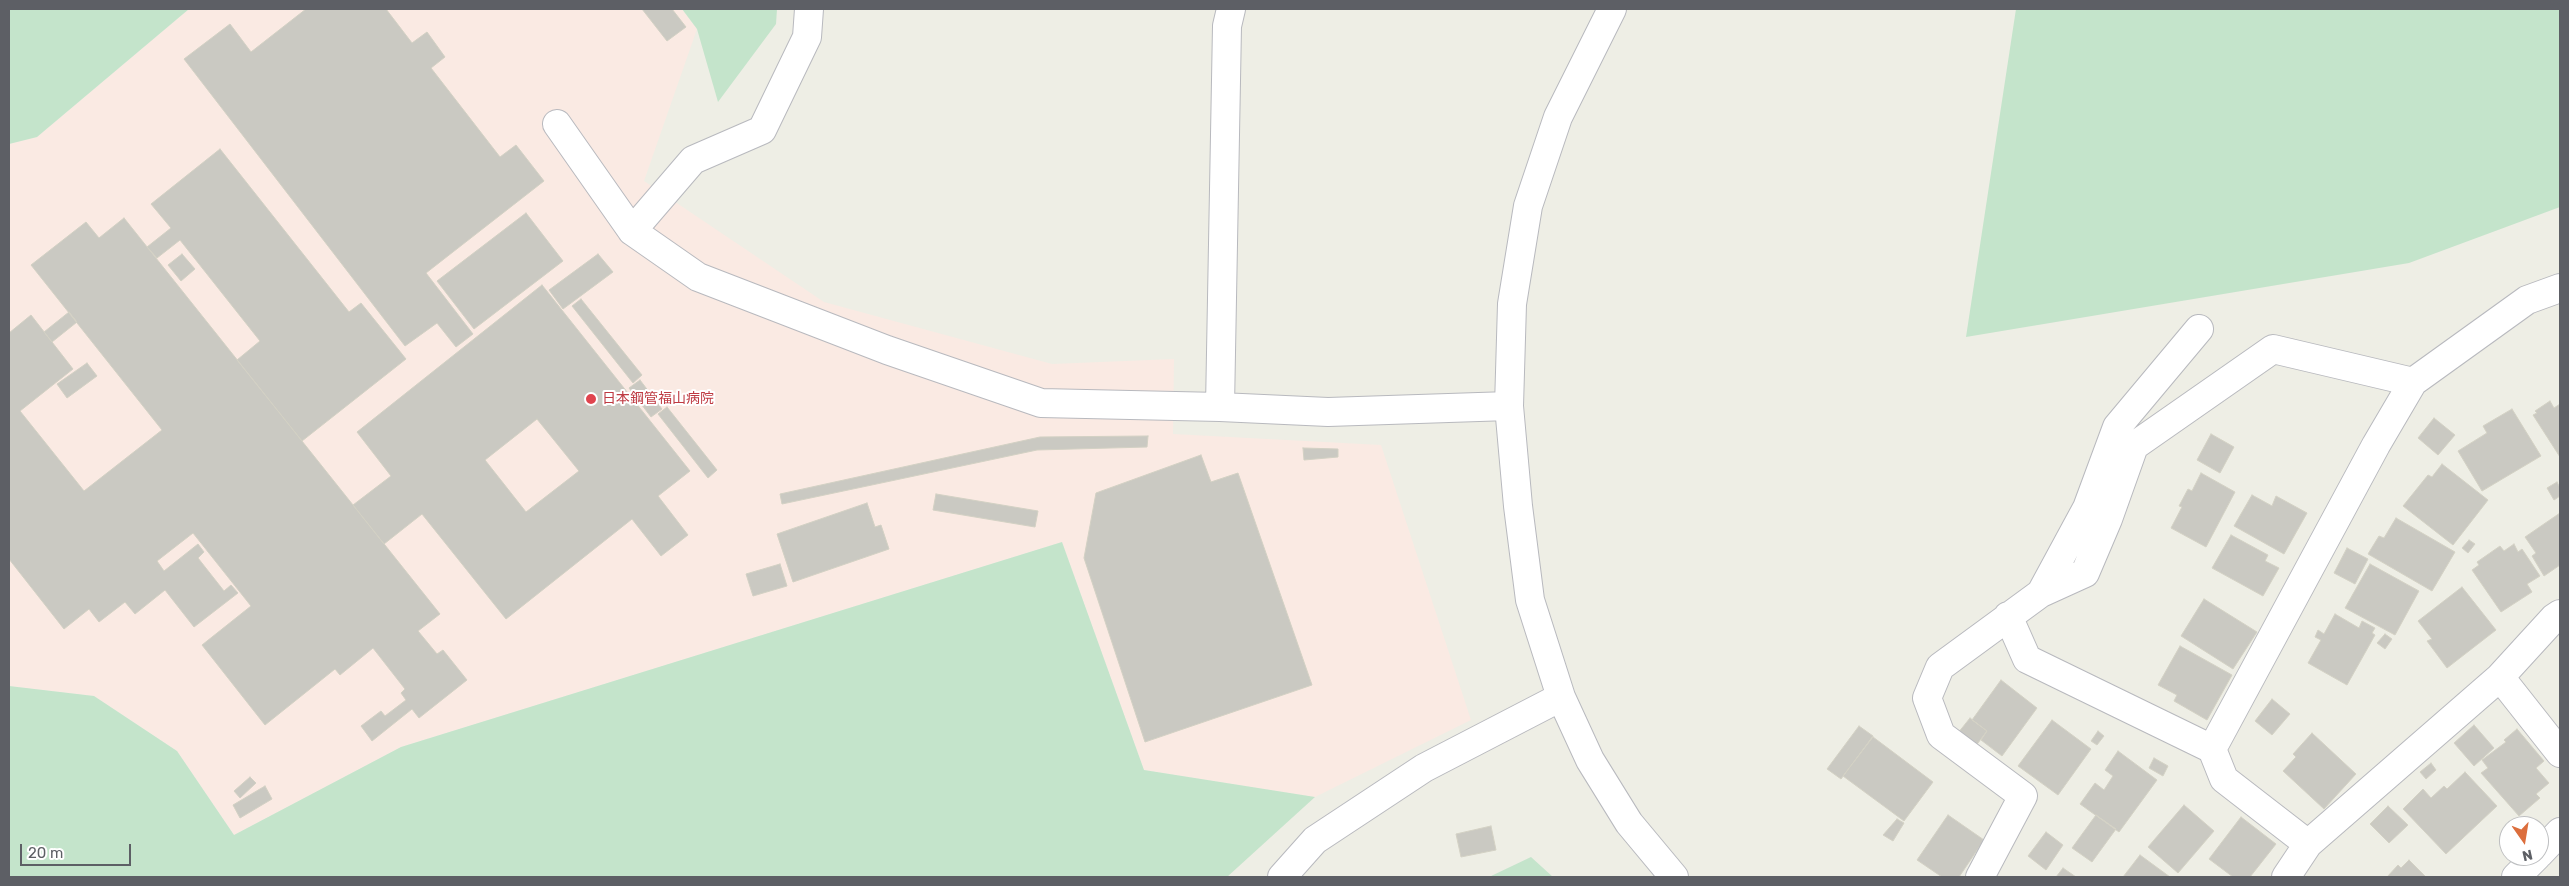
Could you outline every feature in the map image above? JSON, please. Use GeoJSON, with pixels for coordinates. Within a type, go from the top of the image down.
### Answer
{"type":"FeatureCollection","features":[{"type":"Feature","properties":{"kind":"street"},"geometry":{"type":"LineString","coordinates":[[632,231],[693,160],[762,130],[807,37],[809,9]]}},
{"type":"Feature","properties":{"kind":"street"},"geometry":{"type":"LineString","coordinates":[[1220,407],[1227,26],[1232,9]]}},
{"type":"Feature","properties":{"kind":"street"},"geometry":{"type":"LineString","coordinates":[[1612,9],[1558,117],[1528,206],[1512,304],[1509,406],[1518,506],[1530,600],[1561,697],[1590,760],[1629,823],[1674,877]]}},
{"type":"Feature","properties":{"kind":"street"},"geometry":{"type":"LineString","coordinates":[[557,124],[632,231],[698,277],[887,350],[1041,404],[1220,407],[1328,412],[1509,406]]}},
{"type":"Feature","properties":{"kind":"street"},"geometry":{"type":"LineString","coordinates":[[2212,749],[2376,445],[2413,382],[2527,300],[2560,288]]}},
{"type":"Feature","properties":{"kind":"street"},"geometry":{"type":"LineString","coordinates":[[2041,593],[2087,508],[2117,426],[2199,329]]}},
{"type":"Feature","properties":{"kind":"street"},"geometry":{"type":"LineString","coordinates":[[1980,877],[2023,796],[1941,735],[1927,698],[1940,667],[2041,593],[2085,573],[2108,519],[2134,446],[2273,349],[2413,382]]}},
{"type":"Feature","properties":{"kind":"street"},"geometry":{"type":"LineString","coordinates":[[2286,877],[2308,844],[2500,677],[2554,618],[2560,614]]}},
{"type":"Feature","properties":{"kind":"street"},"geometry":{"type":"LineString","coordinates":[[2008,616],[2027,660],[2212,749],[2224,779],[2308,844]]}},
{"type":"Feature","properties":{"kind":"street"},"geometry":{"type":"LineString","coordinates":[[2500,677],[2560,753]]}},
{"type":"Feature","properties":{"kind":"street"},"geometry":{"type":"LineString","coordinates":[[1282,877],[1315,840],[1424,768],[1561,697]]}},
{"type":"Feature","properties":{"kind":"street"},"geometry":{"type":"LineString","coordinates":[[2549,844],[2560,832]]}},
{"type":"Feature","properties":{"kind":"street"},"geometry":{"type":"LineString","coordinates":[[2516,877],[2527,866]]}},
{"type":"Feature","properties":{"kind":"shaded area","name":"日本鋼管福山病院"},"geometry":{"type":"Polygon","coordinates":[[[189,9],[682,9],[697,29],[644,181],[824,302],[1052,364],[1174,359],[1173,434],[1381,445],[1471,720],[1315,797],[1144,770],[1062,542],[401,747],[234,835],[177,751],[94,696],[9,686],[9,144],[37,137],[189,9]]]}},
{"type":"Feature","properties":{"kind":"green space"},"geometry":{"type":"Polygon","coordinates":[[[9,9],[189,9],[37,137],[9,144],[9,9]]]}},
{"type":"Feature","properties":{"kind":"green space"},"geometry":{"type":"Polygon","coordinates":[[[682,9],[777,9],[776,24],[718,102],[697,29],[682,9]]]}},
{"type":"Feature","properties":{"kind":"green space"},"geometry":{"type":"Polygon","coordinates":[[[2016,9],[2560,9],[2560,207],[2409,263],[1966,337],[2016,9]]]}},
{"type":"Feature","properties":{"kind":"green space"},"geometry":{"type":"Polygon","coordinates":[[[1062,542],[1144,770],[1315,797],[1227,877],[9,877],[9,686],[94,696],[177,751],[234,835],[401,747],[1062,542]]]}},
{"type":"Feature","properties":{"kind":"green space"},"geometry":{"type":"Polygon","coordinates":[[[1531,857],[1553,877],[1489,877],[1531,857]]]}},
{"type":"Feature","properties":{"kind":"building"},"geometry":{"type":"Polygon","coordinates":[[[306,9],[386,9],[412,43],[427,32],[445,57],[431,68],[500,157],[516,145],[544,181],[426,273],[473,334],[456,347],[437,323],[405,346],[184,59],[230,24],[251,52],[306,9]]]}},
{"type":"Feature","properties":{"kind":"building"},"geometry":{"type":"Polygon","coordinates":[[[642,9],[672,9],[686,27],[667,41],[642,9]]]}},
{"type":"Feature","properties":{"kind":"building"},"geometry":{"type":"Polygon","coordinates":[[[220,149],[349,312],[361,303],[406,359],[302,441],[237,360],[260,341],[180,240],[157,258],[147,247],[171,228],[151,204],[220,149]]]}},
{"type":"Feature","properties":{"kind":"building"},"geometry":{"type":"Polygon","coordinates":[[[526,213],[563,261],[474,329],[437,281],[526,213]]]}},
{"type":"Feature","properties":{"kind":"building"},"geometry":{"type":"Polygon","coordinates":[[[124,218],[440,614],[418,631],[437,654],[443,650],[467,680],[419,718],[412,709],[372,741],[361,726],[381,711],[385,716],[406,700],[401,693],[405,689],[373,648],[340,675],[335,669],[265,725],[202,645],[251,606],[193,533],[157,561],[164,571],[198,544],[204,552],[198,558],[224,591],[231,585],[238,593],[194,627],[165,590],[135,614],[125,602],[99,622],[89,609],[64,629],[9,559],[9,333],[31,315],[73,369],[20,411],[84,491],[162,430],[31,265],[86,222],[99,238],[124,218]]]}},
{"type":"Feature","properties":{"kind":"building"},"geometry":{"type":"Polygon","coordinates":[[[182,254],[195,269],[181,281],[168,265],[182,254]]]}},
{"type":"Feature","properties":{"kind":"building"},"geometry":{"type":"Polygon","coordinates":[[[598,254],[613,272],[563,309],[549,290],[598,254]]]}},
{"type":"Feature","properties":{"kind":"building"},"geometry":{"type":"Polygon","coordinates":[[[542,285],[690,471],[658,496],[688,535],[661,556],[632,519],[506,619],[422,514],[384,544],[353,505],[391,476],[357,432],[542,285]],[[537,419],[485,460],[526,512],[579,471],[537,419]]]}},
{"type":"Feature","properties":{"kind":"building"},"geometry":{"type":"Polygon","coordinates":[[[581,299],[642,375],[633,383],[572,306],[581,299]]]}},
{"type":"Feature","properties":{"kind":"building"},"geometry":{"type":"Polygon","coordinates":[[[69,312],[77,322],[52,342],[44,332],[69,312]]]}},
{"type":"Feature","properties":{"kind":"building"},"geometry":{"type":"Polygon","coordinates":[[[87,363],[97,376],[67,398],[57,384],[87,363]]]}},
{"type":"Feature","properties":{"kind":"building"},"geometry":{"type":"Polygon","coordinates":[[[640,380],[662,409],[651,417],[629,388],[640,380]]]}},
{"type":"Feature","properties":{"kind":"building"},"geometry":{"type":"Polygon","coordinates":[[[2550,401],[2554,408],[2560,404],[2560,457],[2533,415],[2537,413],[2535,411],[2550,401]]]}},
{"type":"Feature","properties":{"kind":"building"},"geometry":{"type":"Polygon","coordinates":[[[667,407],[717,470],[708,478],[658,414],[667,407]]]}},
{"type":"Feature","properties":{"kind":"building"},"geometry":{"type":"Polygon","coordinates":[[[2512,409],[2541,456],[2482,491],[2458,451],[2487,433],[2483,426],[2512,409]]]}},
{"type":"Feature","properties":{"kind":"building"},"geometry":{"type":"Polygon","coordinates":[[[2434,418],[2455,435],[2438,455],[2418,438],[2434,418]]]}},
{"type":"Feature","properties":{"kind":"building"},"geometry":{"type":"Polygon","coordinates":[[[2211,434],[2234,447],[2220,473],[2197,460],[2211,434]]]}},
{"type":"Feature","properties":{"kind":"building"},"geometry":{"type":"Polygon","coordinates":[[[1148,436],[1147,447],[1037,450],[782,504],[780,494],[1040,437],[1148,436]]]}},
{"type":"Feature","properties":{"kind":"building"},"geometry":{"type":"Polygon","coordinates":[[[1303,448],[1338,449],[1338,457],[1304,460],[1303,448]]]}},
{"type":"Feature","properties":{"kind":"building"},"geometry":{"type":"Polygon","coordinates":[[[1201,455],[1211,482],[1238,473],[1312,685],[1145,742],[1084,558],[1096,493],[1201,455]]]}},
{"type":"Feature","properties":{"kind":"building"},"geometry":{"type":"Polygon","coordinates":[[[2442,464],[2488,500],[2453,545],[2403,506],[2428,475],[2432,477],[2442,464]]]}},
{"type":"Feature","properties":{"kind":"building"},"geometry":{"type":"Polygon","coordinates":[[[2201,473],[2235,492],[2206,547],[2171,528],[2182,507],[2179,506],[2188,489],[2192,491],[2201,473]]]}},
{"type":"Feature","properties":{"kind":"building"},"geometry":{"type":"Polygon","coordinates":[[[2557,482],[2560,488],[2560,496],[2554,500],[2547,488],[2557,482]]]}},
{"type":"Feature","properties":{"kind":"building"},"geometry":{"type":"Polygon","coordinates":[[[936,494],[1038,511],[1035,527],[933,510],[936,494]]]}},
{"type":"Feature","properties":{"kind":"building"},"geometry":{"type":"Polygon","coordinates":[[[2252,495],[2272,506],[2276,496],[2307,513],[2284,554],[2234,526],[2252,495]]]}},
{"type":"Feature","properties":{"kind":"building"},"geometry":{"type":"Polygon","coordinates":[[[867,503],[875,527],[881,525],[889,549],[793,582],[777,534],[867,503]]]}},
{"type":"Feature","properties":{"kind":"building"},"geometry":{"type":"Polygon","coordinates":[[[2560,513],[2560,565],[2544,576],[2532,556],[2536,553],[2525,537],[2560,513]]]}},
{"type":"Feature","properties":{"kind":"building"},"geometry":{"type":"Polygon","coordinates":[[[2396,518],[2455,552],[2432,591],[2368,554],[2379,536],[2384,538],[2396,518]]]}},
{"type":"Feature","properties":{"kind":"building"},"geometry":{"type":"Polygon","coordinates":[[[2231,535],[2268,555],[2265,561],[2279,568],[2263,596],[2212,568],[2231,535]]]}},
{"type":"Feature","properties":{"kind":"building"},"geometry":{"type":"Polygon","coordinates":[[[2469,540],[2475,544],[2468,553],[2462,548],[2469,540]]]}},
{"type":"Feature","properties":{"kind":"building"},"geometry":{"type":"Polygon","coordinates":[[[2514,544],[2518,552],[2522,549],[2540,576],[2527,584],[2532,592],[2501,612],[2472,570],[2479,565],[2477,562],[2500,546],[2504,551],[2514,544]]]}},
{"type":"Feature","properties":{"kind":"building"},"geometry":{"type":"Polygon","coordinates":[[[2347,548],[2368,559],[2355,584],[2334,573],[2347,548]]]}},
{"type":"Feature","properties":{"kind":"building"},"geometry":{"type":"Polygon","coordinates":[[[780,564],[787,586],[753,596],[746,574],[780,564]]]}},
{"type":"Feature","properties":{"kind":"building"},"geometry":{"type":"Polygon","coordinates":[[[2370,564],[2419,591],[2395,635],[2345,608],[2370,564]]]}},
{"type":"Feature","properties":{"kind":"building"},"geometry":{"type":"Polygon","coordinates":[[[2462,587],[2496,630],[2447,668],[2427,641],[2432,639],[2418,621],[2462,587]]]}},
{"type":"Feature","properties":{"kind":"building"},"geometry":{"type":"Polygon","coordinates":[[[2204,599],[2257,632],[2233,669],[2181,636],[2204,599]]]}},
{"type":"Feature","properties":{"kind":"building"},"geometry":{"type":"Polygon","coordinates":[[[2335,614],[2359,628],[2362,621],[2375,628],[2372,633],[2375,635],[2347,685],[2308,663],[2321,640],[2315,637],[2318,630],[2324,634],[2335,614]]]}},
{"type":"Feature","properties":{"kind":"building"},"geometry":{"type":"Polygon","coordinates":[[[2385,634],[2392,639],[2385,649],[2377,643],[2385,634]]]}},
{"type":"Feature","properties":{"kind":"building"},"geometry":{"type":"Polygon","coordinates":[[[2180,646],[2232,675],[2207,720],[2174,701],[2177,695],[2158,685],[2180,646]]]}},
{"type":"Feature","properties":{"kind":"building"},"geometry":{"type":"Polygon","coordinates":[[[2001,680],[2037,708],[2002,756],[1981,740],[1987,731],[1972,720],[2001,680]]]}},
{"type":"Feature","properties":{"kind":"building"},"geometry":{"type":"Polygon","coordinates":[[[2272,699],[2290,714],[2272,735],[2255,721],[2272,699]]]}},
{"type":"Feature","properties":{"kind":"building"},"geometry":{"type":"Polygon","coordinates":[[[1970,718],[1987,731],[1975,747],[1958,733],[1970,718]]]}},
{"type":"Feature","properties":{"kind":"building"},"geometry":{"type":"Polygon","coordinates":[[[2052,720],[2091,749],[2058,795],[2018,766],[2052,720]]]}},
{"type":"Feature","properties":{"kind":"building"},"geometry":{"type":"Polygon","coordinates":[[[2474,725],[2494,748],[2474,766],[2454,743],[2474,725]]]}},
{"type":"Feature","properties":{"kind":"building"},"geometry":{"type":"Polygon","coordinates":[[[1859,726],[1873,736],[1841,779],[1827,769],[1859,726]]]}},
{"type":"Feature","properties":{"kind":"building"},"geometry":{"type":"Polygon","coordinates":[[[2517,729],[2544,761],[2536,768],[2549,783],[2536,794],[2540,798],[2519,816],[2481,773],[2488,768],[2482,760],[2506,742],[2504,740],[2517,729]]]}},
{"type":"Feature","properties":{"kind":"building"},"geometry":{"type":"Polygon","coordinates":[[[2098,731],[2104,736],[2097,745],[2091,741],[2098,731]]]}},
{"type":"Feature","properties":{"kind":"building"},"geometry":{"type":"Polygon","coordinates":[[[2312,733],[2356,774],[2324,809],[2283,771],[2296,757],[2293,754],[2312,733]]]}},
{"type":"Feature","properties":{"kind":"building"},"geometry":{"type":"Polygon","coordinates":[[[1873,737],[1933,782],[1904,821],[1843,776],[1873,737]]]}},
{"type":"Feature","properties":{"kind":"building"},"geometry":{"type":"Polygon","coordinates":[[[2118,751],[2157,780],[2119,832],[2080,804],[2095,783],[2104,790],[2113,776],[2105,770],[2118,751]]]}},
{"type":"Feature","properties":{"kind":"building"},"geometry":{"type":"Polygon","coordinates":[[[2154,758],[2168,766],[2163,776],[2149,768],[2154,758]]]}},
{"type":"Feature","properties":{"kind":"building"},"geometry":{"type":"Polygon","coordinates":[[[2431,763],[2436,770],[2426,779],[2420,772],[2431,763]]]}},
{"type":"Feature","properties":{"kind":"building"},"geometry":{"type":"Polygon","coordinates":[[[2465,772],[2497,806],[2446,854],[2403,809],[2423,789],[2431,798],[2444,786],[2447,789],[2465,772]]]}},
{"type":"Feature","properties":{"kind":"building"},"geometry":{"type":"Polygon","coordinates":[[[250,777],[256,783],[240,798],[234,791],[250,777]]]}},
{"type":"Feature","properties":{"kind":"building"},"geometry":{"type":"Polygon","coordinates":[[[265,786],[272,799],[240,818],[233,805],[265,786]]]}},
{"type":"Feature","properties":{"kind":"building"},"geometry":{"type":"Polygon","coordinates":[[[2184,805],[2214,831],[2178,873],[2148,847],[2184,805]]]}},
{"type":"Feature","properties":{"kind":"building"},"geometry":{"type":"Polygon","coordinates":[[[2388,806],[2408,825],[2389,843],[2370,824],[2388,806]]]}},
{"type":"Feature","properties":{"kind":"building"},"geometry":{"type":"Polygon","coordinates":[[[1948,815],[1984,840],[1959,877],[1942,877],[1917,860],[1948,815]]]}},
{"type":"Feature","properties":{"kind":"building"},"geometry":{"type":"Polygon","coordinates":[[[2096,815],[2116,829],[2092,862],[2072,848],[2096,815]]]}},
{"type":"Feature","properties":{"kind":"building"},"geometry":{"type":"Polygon","coordinates":[[[2241,817],[2276,844],[2250,877],[2233,877],[2209,859],[2241,817]]]}},
{"type":"Feature","properties":{"kind":"building"},"geometry":{"type":"Polygon","coordinates":[[[1897,819],[1904,823],[1893,841],[1883,835],[1897,819]]]}},
{"type":"Feature","properties":{"kind":"building"},"geometry":{"type":"Polygon","coordinates":[[[1491,826],[1496,850],[1461,857],[1456,834],[1491,826]]]}},
{"type":"Feature","properties":{"kind":"building"},"geometry":{"type":"Polygon","coordinates":[[[2046,832],[2063,845],[2046,870],[2028,856],[2046,832]]]}},
{"type":"Feature","properties":{"kind":"building"},"geometry":{"type":"Polygon","coordinates":[[[2140,855],[2170,877],[2123,877],[2140,855]]]}},
{"type":"Feature","properties":{"kind":"building"},"geometry":{"type":"Polygon","coordinates":[[[2409,860],[2426,877],[2387,877],[2398,865],[2401,868],[2409,860]]]}},
{"type":"Feature","properties":{"kind":"building"},"geometry":{"type":"Polygon","coordinates":[[[2063,868],[2076,877],[2056,877],[2063,868]]]}},
{"type":"Feature","properties":{"kind":"place","name":"日本鋼管福山病院"},"geometry":{"type":"Point","coordinates":[591,399]}}]}
